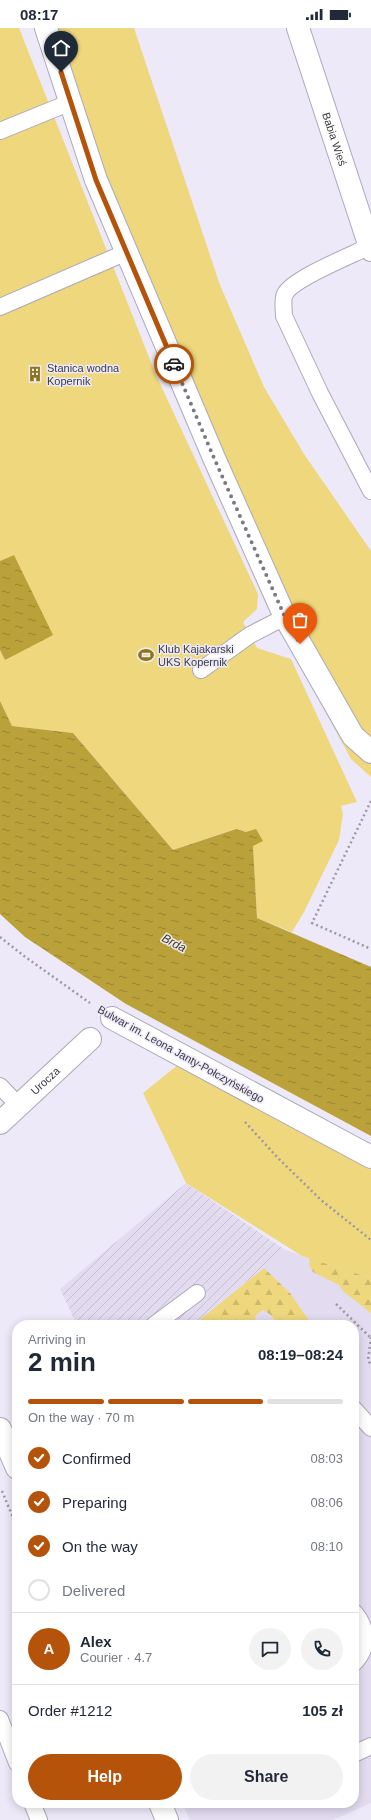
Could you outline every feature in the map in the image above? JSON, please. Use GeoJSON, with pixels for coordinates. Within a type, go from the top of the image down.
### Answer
{"type":"FeatureCollection","features":[{"type":"Feature","properties":{"kind":"street"},"geometry":{"type":"LineString","coordinates":[[46,28],[96,180],[214,458],[285,617],[353,736],[371,752]]}},
{"type":"Feature","properties":{"kind":"street","name":"Babia Wieś"},"geometry":{"type":"LineString","coordinates":[[298,28],[370,248]]}},
{"type":"Feature","properties":{"kind":"street","name":"Bulwar im. Leona Janty-Połczyńskiego"},"geometry":{"type":"LineString","coordinates":[[112,1018],[371,1157]]}},
{"type":"Feature","properties":{"kind":"street","name":"Urocza"},"geometry":{"type":"LineString","coordinates":[[0,1123],[90,1039]]}},
{"type":"Feature","properties":{"kind":"street"},"geometry":{"type":"LineString","coordinates":[[0,1429],[12,1457]]}},
{"type":"Feature","properties":{"kind":"street"},"geometry":{"type":"LineString","coordinates":[[162,1808],[167,1820]]}},
{"type":"Feature","properties":{"kind":"lane"},"geometry":{"type":"LineString","coordinates":[[0,131],[71,102]]}},
{"type":"Feature","properties":{"kind":"lane"},"geometry":{"type":"LineString","coordinates":[[370,248],[304,278],[290,287],[284,295],[283,306],[284,316],[320,393],[371,491]]}},
{"type":"Feature","properties":{"kind":"lane"},"geometry":{"type":"LineString","coordinates":[[0,307],[127,252]]}},
{"type":"Feature","properties":{"kind":"lane"},"geometry":{"type":"LineString","coordinates":[[201,670],[250,635],[285,617]]}},
{"type":"Feature","properties":{"kind":"lane"},"geometry":{"type":"LineString","coordinates":[[0,1086],[19,1106]]}},
{"type":"Feature","properties":{"kind":"lane"},"geometry":{"type":"LineString","coordinates":[[161,1320],[197,1293]]}},
{"type":"Feature","properties":{"kind":"lane"},"geometry":{"type":"LineString","coordinates":[[359,1415],[371,1428]]}},
{"type":"Feature","properties":{"kind":"lane"},"geometry":{"type":"LineString","coordinates":[[359,1618],[361,1620],[365,1637],[362,1654],[359,1657]]}},
{"type":"Feature","properties":{"kind":"lane"},"geometry":{"type":"LineString","coordinates":[[0,1719],[12,1750]]}},
{"type":"Feature","properties":{"kind":"lane"},"geometry":{"type":"LineString","coordinates":[[359,1752],[371,1746]]}},
{"type":"Feature","properties":{"kind":"lane"},"geometry":{"type":"LineString","coordinates":[[34,1808],[39,1820]]}},
{"type":"Feature","properties":{"kind":"path"},"geometry":{"type":"LineString","coordinates":[[371,801],[312,923],[371,949]]}},
{"type":"Feature","properties":{"kind":"path","name":"Bulwar im. Leona Janty-Połczyńskiego"},"geometry":{"type":"LineString","coordinates":[[0,937],[24,956],[112,1018]]}},
{"type":"Feature","properties":{"kind":"path"},"geometry":{"type":"LineString","coordinates":[[240,1117],[277,1157],[321,1200],[371,1240]]}},
{"type":"Feature","properties":{"kind":"path"},"geometry":{"type":"LineString","coordinates":[[336,1304],[353,1320]]}},
{"type":"Feature","properties":{"kind":"path"},"geometry":{"type":"LineString","coordinates":[[359,1326],[371,1337],[368,1360],[371,1365]]}},
{"type":"Feature","properties":{"kind":"path"},"geometry":{"type":"LineString","coordinates":[[0,1487],[12,1515]]}},
{"type":"Feature","properties":{"kind":"shaded area"},"geometry":{"type":"Polygon","coordinates":[[[186,1183],[285,1250],[199,1320],[75,1320],[60,1289],[186,1183]]]}},
{"type":"Feature","properties":{"kind":"shaded area"},"geometry":{"type":"Polygon","coordinates":[[[285,1250],[371,1278],[371,1803],[333,1820],[190,1820],[184,1808],[359,1808],[359,1320],[199,1320],[285,1250]]]}},
{"type":"Feature","properties":{"kind":"green space","name":"Klub Kajakarski UKS Kopernik"},"geometry":{"type":"Polygon","coordinates":[[[0,28],[19,28],[156,375],[258,594],[257,609],[243,622],[257,648],[291,659],[357,802],[341,806],[343,814],[339,840],[304,912],[292,932],[257,918],[253,846],[246,832],[235,829],[173,850],[73,733],[12,726],[0,701],[0,650],[5,660],[14,555],[0,561],[0,28]]]}},
{"type":"Feature","properties":{"kind":"green space"},"geometry":{"type":"Polygon","coordinates":[[[53,28],[134,28],[220,285],[264,387],[304,454],[371,551],[371,777],[351,759],[276,621],[104,174],[53,28]]]}},
{"type":"Feature","properties":{"kind":"green space"},"geometry":{"type":"Polygon","coordinates":[[[179,1064],[371,1165],[371,1278],[302,1256],[186,1183],[143,1093],[179,1064]]]}},
{"type":"Feature","properties":{"kind":"green space"},"geometry":{"type":"Polygon","coordinates":[[[309,1258],[371,1278],[371,1313],[344,1292],[339,1285],[313,1272],[310,1267],[309,1258]]]}},
{"type":"Feature","properties":{"kind":"green space"},"geometry":{"type":"Polygon","coordinates":[[[264,1268],[290,1293],[309,1320],[274,1320],[271,1315],[263,1310],[255,1316],[255,1320],[199,1320],[264,1268]]]}},
{"type":"Feature","properties":{"kind":"water"},"geometry":{"type":"Polygon","coordinates":[[[14,555],[53,635],[5,660],[0,650],[0,561],[14,555]]]}},
{"type":"Feature","properties":{"kind":"water","name":"Brda"},"geometry":{"type":"Polygon","coordinates":[[[0,701],[12,726],[73,733],[173,850],[236,829],[246,832],[256,829],[263,841],[253,846],[257,918],[371,967],[371,1136],[126,1004],[25,937],[0,914],[0,701]]]}},
{"type":"Feature","properties":{"kind":"way so far"},"geometry":{"type":"LineString","coordinates":[[174,364],[285,617],[300,644]]}},
{"type":"Feature","properties":{"kind":"place","name":"Stanica wodna Kopernik"},"geometry":{"type":"Point","coordinates":[35,374]}},
{"type":"Feature","properties":{"kind":"place","name":"Klub Kajakarski UKS Kopernik"},"geometry":{"type":"Point","coordinates":[146,655]}},
{"type":"Feature","properties":{"kind":"route"},"geometry":{"type":"LineString","coordinates":[[61,72],[96,180],[174,364]]}}]}
